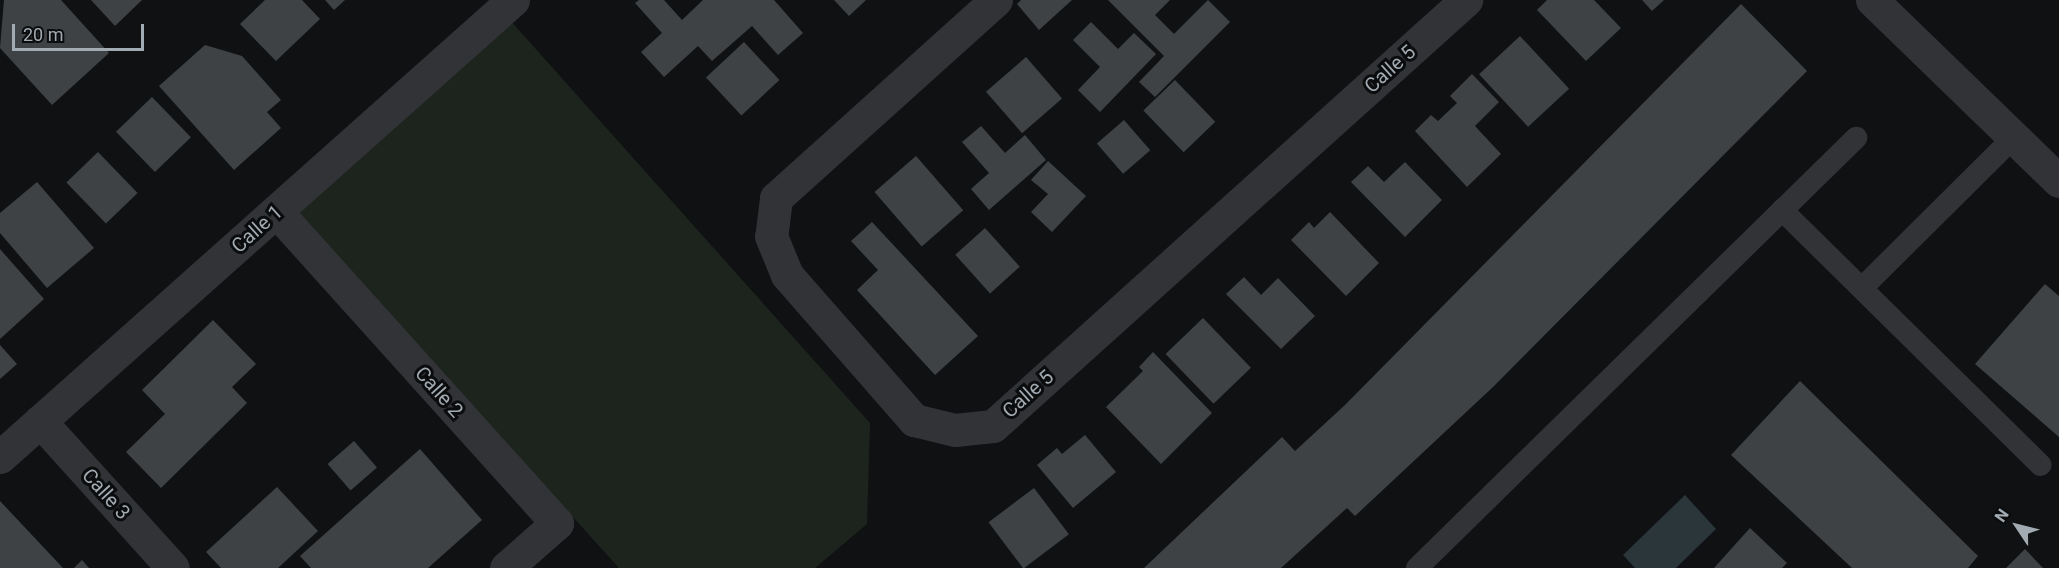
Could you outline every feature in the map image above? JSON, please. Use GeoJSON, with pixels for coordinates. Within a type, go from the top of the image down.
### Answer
{"type":"FeatureCollection","features":[{"type":"Feature","properties":{"kind":"street","name":"Calle 5"},"geometry":{"type":"LineString","coordinates":[[996,0],[776,198],[771,236],[787,275],[914,420],[955,430],[993,426],[1466,0]]}},
{"type":"Feature","properties":{"kind":"street"},"geometry":{"type":"LineString","coordinates":[[1872,0],[2059,181]]}},
{"type":"Feature","properties":{"kind":"street","name":"Calle 1"},"geometry":{"type":"LineString","coordinates":[[0,457],[511,1]]}},
{"type":"Feature","properties":{"kind":"street","name":"Calle 2"},"geometry":{"type":"LineString","coordinates":[[276,211],[557,523],[506,568]]}},
{"type":"Feature","properties":{"kind":"street","name":"Calle 3"},"geometry":{"type":"LineString","coordinates":[[40,421],[173,568]]}},
{"type":"Feature","properties":{"kind":"lane"},"geometry":{"type":"LineString","coordinates":[[1863,288],[2014,137]]}},
{"type":"Feature","properties":{"kind":"lane"},"geometry":{"type":"LineString","coordinates":[[1417,568],[1856,138]]}},
{"type":"Feature","properties":{"kind":"lane"},"geometry":{"type":"LineString","coordinates":[[1782,210],[2041,465]]}},
{"type":"Feature","properties":{"kind":"shaded area"},"geometry":{"type":"Polygon","coordinates":[[[509,19],[870,423],[867,524],[815,568],[619,568],[296,211],[509,19]]]}},
{"type":"Feature","properties":{"kind":"shaded area"},"geometry":{"type":"Polygon","coordinates":[[[1685,495],[1716,529],[1676,568],[1635,568],[1623,555],[1685,495]]]}},
{"type":"Feature","properties":{"kind":"building"},"geometry":{"type":"Polygon","coordinates":[[[4,0],[61,0],[109,53],[52,105],[0,48],[4,0]]]}},
{"type":"Feature","properties":{"kind":"building"},"geometry":{"type":"Polygon","coordinates":[[[91,0],[142,0],[115,26],[91,0]]]}},
{"type":"Feature","properties":{"kind":"building"},"geometry":{"type":"Polygon","coordinates":[[[265,0],[302,0],[320,19],[276,61],[240,24],[265,0]]]}},
{"type":"Feature","properties":{"kind":"building"},"geometry":{"type":"Polygon","coordinates":[[[325,0],[345,0],[334,10],[325,0]]]}},
{"type":"Feature","properties":{"kind":"building"},"geometry":{"type":"Polygon","coordinates":[[[639,0],[664,0],[682,20],[703,0],[774,0],[803,33],[778,55],[752,26],[712,61],[698,46],[664,77],[641,52],[662,33],[635,3],[639,0]]]}},
{"type":"Feature","properties":{"kind":"building"},"geometry":{"type":"Polygon","coordinates":[[[834,0],[866,0],[849,16],[834,0]]]}},
{"type":"Feature","properties":{"kind":"building"},"geometry":{"type":"Polygon","coordinates":[[[1021,0],[1072,0],[1039,30],[1017,4],[1021,0]]]}},
{"type":"Feature","properties":{"kind":"building"},"geometry":{"type":"Polygon","coordinates":[[[1108,0],[1170,0],[1155,15],[1174,34],[1208,0],[1230,22],[1155,97],[1139,82],[1164,56],[1108,0]]]}},
{"type":"Feature","properties":{"kind":"building"},"geometry":{"type":"Polygon","coordinates":[[[1547,0],[1594,0],[1621,28],[1586,61],[1537,10],[1547,0]]]}},
{"type":"Feature","properties":{"kind":"building"},"geometry":{"type":"Polygon","coordinates":[[[1642,0],[1664,0],[1652,11],[1642,0]]]}},
{"type":"Feature","properties":{"kind":"building"},"geometry":{"type":"Polygon","coordinates":[[[1741,4],[1807,71],[1493,387],[1355,516],[1347,508],[1281,568],[1144,568],[1282,437],[1295,451],[1345,405],[1741,4]]]}},
{"type":"Feature","properties":{"kind":"building"},"geometry":{"type":"Polygon","coordinates":[[[1091,22],[1118,49],[1134,33],[1156,54],[1100,112],[1078,90],[1100,67],[1073,40],[1091,22]]]}},
{"type":"Feature","properties":{"kind":"building"},"geometry":{"type":"Polygon","coordinates":[[[1520,36],[1569,89],[1528,127],[1479,74],[1520,36]]]}},
{"type":"Feature","properties":{"kind":"building"},"geometry":{"type":"Polygon","coordinates":[[[744,42],[779,80],[741,115],[706,77],[744,42]]]}},
{"type":"Feature","properties":{"kind":"building"},"geometry":{"type":"Polygon","coordinates":[[[205,45],[242,56],[281,100],[267,112],[281,128],[234,170],[159,86],[205,45]]]}},
{"type":"Feature","properties":{"kind":"building"},"geometry":{"type":"Polygon","coordinates":[[[1026,57],[1062,99],[1022,133],[986,92],[1026,57]]]}},
{"type":"Feature","properties":{"kind":"building"},"geometry":{"type":"Polygon","coordinates":[[[1472,74],[1499,102],[1475,126],[1501,154],[1467,187],[1415,131],[1431,115],[1438,121],[1457,103],[1450,96],[1472,74]]]}},
{"type":"Feature","properties":{"kind":"building"},"geometry":{"type":"Polygon","coordinates":[[[1175,80],[1215,122],[1184,152],[1143,111],[1175,80]]]}},
{"type":"Feature","properties":{"kind":"building"},"geometry":{"type":"Polygon","coordinates":[[[152,97],[191,137],[155,172],[116,132],[152,97]]]}},
{"type":"Feature","properties":{"kind":"building"},"geometry":{"type":"Polygon","coordinates":[[[1124,120],[1150,150],[1123,174],[1097,144],[1124,120]]]}},
{"type":"Feature","properties":{"kind":"building"},"geometry":{"type":"Polygon","coordinates":[[[981,126],[1005,153],[1025,135],[1046,160],[989,210],[971,189],[989,173],[962,142],[981,126]]]}},
{"type":"Feature","properties":{"kind":"building"},"geometry":{"type":"Polygon","coordinates":[[[98,152],[138,193],[106,224],[66,183],[98,152]]]}},
{"type":"Feature","properties":{"kind":"building"},"geometry":{"type":"Polygon","coordinates":[[[916,156],[963,210],[922,246],[874,192],[916,156]]]}},
{"type":"Feature","properties":{"kind":"building"},"geometry":{"type":"Polygon","coordinates":[[[1048,161],[1086,196],[1052,232],[1031,212],[1048,194],[1031,180],[1048,161]]]}},
{"type":"Feature","properties":{"kind":"building"},"geometry":{"type":"Polygon","coordinates":[[[1405,162],[1442,200],[1405,237],[1351,182],[1368,166],[1384,182],[1405,162]]]}},
{"type":"Feature","properties":{"kind":"building"},"geometry":{"type":"Polygon","coordinates":[[[37,182],[94,248],[47,288],[0,233],[0,213],[37,182]]]}},
{"type":"Feature","properties":{"kind":"building"},"geometry":{"type":"Polygon","coordinates":[[[1330,212],[1379,263],[1346,296],[1291,240],[1309,222],[1314,228],[1330,212]]]}},
{"type":"Feature","properties":{"kind":"building"},"geometry":{"type":"Polygon","coordinates":[[[872,222],[978,336],[935,375],[857,290],[878,270],[851,241],[872,222]]]}},
{"type":"Feature","properties":{"kind":"building"},"geometry":{"type":"Polygon","coordinates":[[[985,228],[1020,267],[990,293],[955,255],[985,228]]]}},
{"type":"Feature","properties":{"kind":"building"},"geometry":{"type":"Polygon","coordinates":[[[0,249],[44,299],[0,339],[0,249]]]}},
{"type":"Feature","properties":{"kind":"building"},"geometry":{"type":"Polygon","coordinates":[[[1244,277],[1261,295],[1278,278],[1315,316],[1281,349],[1226,294],[1244,277]]]}},
{"type":"Feature","properties":{"kind":"building"},"geometry":{"type":"Polygon","coordinates":[[[2045,284],[2059,296],[2059,437],[1975,364],[2045,284]]]}},
{"type":"Feature","properties":{"kind":"building"},"geometry":{"type":"Polygon","coordinates":[[[1203,318],[1251,368],[1214,404],[1166,354],[1203,318]]]}},
{"type":"Feature","properties":{"kind":"building"},"geometry":{"type":"Polygon","coordinates":[[[213,320],[256,364],[232,387],[247,403],[161,488],[126,452],[165,414],[142,390],[213,320]]]}},
{"type":"Feature","properties":{"kind":"building"},"geometry":{"type":"Polygon","coordinates":[[[0,345],[17,364],[0,379],[0,345]]]}},
{"type":"Feature","properties":{"kind":"building"},"geometry":{"type":"Polygon","coordinates":[[[1153,352],[1212,413],[1161,464],[1106,407],[1143,371],[1139,367],[1153,352]]]}},
{"type":"Feature","properties":{"kind":"building"},"geometry":{"type":"Polygon","coordinates":[[[1800,381],[1978,556],[1968,568],[1852,568],[1731,455],[1800,381]]]}},
{"type":"Feature","properties":{"kind":"building"},"geometry":{"type":"Polygon","coordinates":[[[1085,435],[1116,472],[1073,508],[1037,465],[1057,448],[1062,454],[1085,435]]]}},
{"type":"Feature","properties":{"kind":"building"},"geometry":{"type":"Polygon","coordinates":[[[354,441],[377,467],[351,490],[328,464],[354,441]]]}},
{"type":"Feature","properties":{"kind":"building"},"geometry":{"type":"Polygon","coordinates":[[[420,449],[482,520],[428,568],[311,568],[300,556],[420,449]]]}},
{"type":"Feature","properties":{"kind":"building"},"geometry":{"type":"Polygon","coordinates":[[[277,487],[318,531],[278,568],[221,568],[206,552],[277,487]]]}},
{"type":"Feature","properties":{"kind":"building"},"geometry":{"type":"Polygon","coordinates":[[[1034,488],[1069,534],[1023,568],[988,522],[1034,488]]]}},
{"type":"Feature","properties":{"kind":"building"},"geometry":{"type":"Polygon","coordinates":[[[0,501],[31,534],[63,568],[0,568],[0,501]]]}},
{"type":"Feature","properties":{"kind":"building"},"geometry":{"type":"Polygon","coordinates":[[[1750,528],[1787,563],[1782,568],[1714,568],[1750,528]]]}},
{"type":"Feature","properties":{"kind":"building"},"geometry":{"type":"Polygon","coordinates":[[[2025,549],[2043,568],[2006,568],[2025,549]]]}},
{"type":"Feature","properties":{"kind":"building"},"geometry":{"type":"Polygon","coordinates":[[[82,560],[89,568],[74,568],[82,560]]]}}]}
